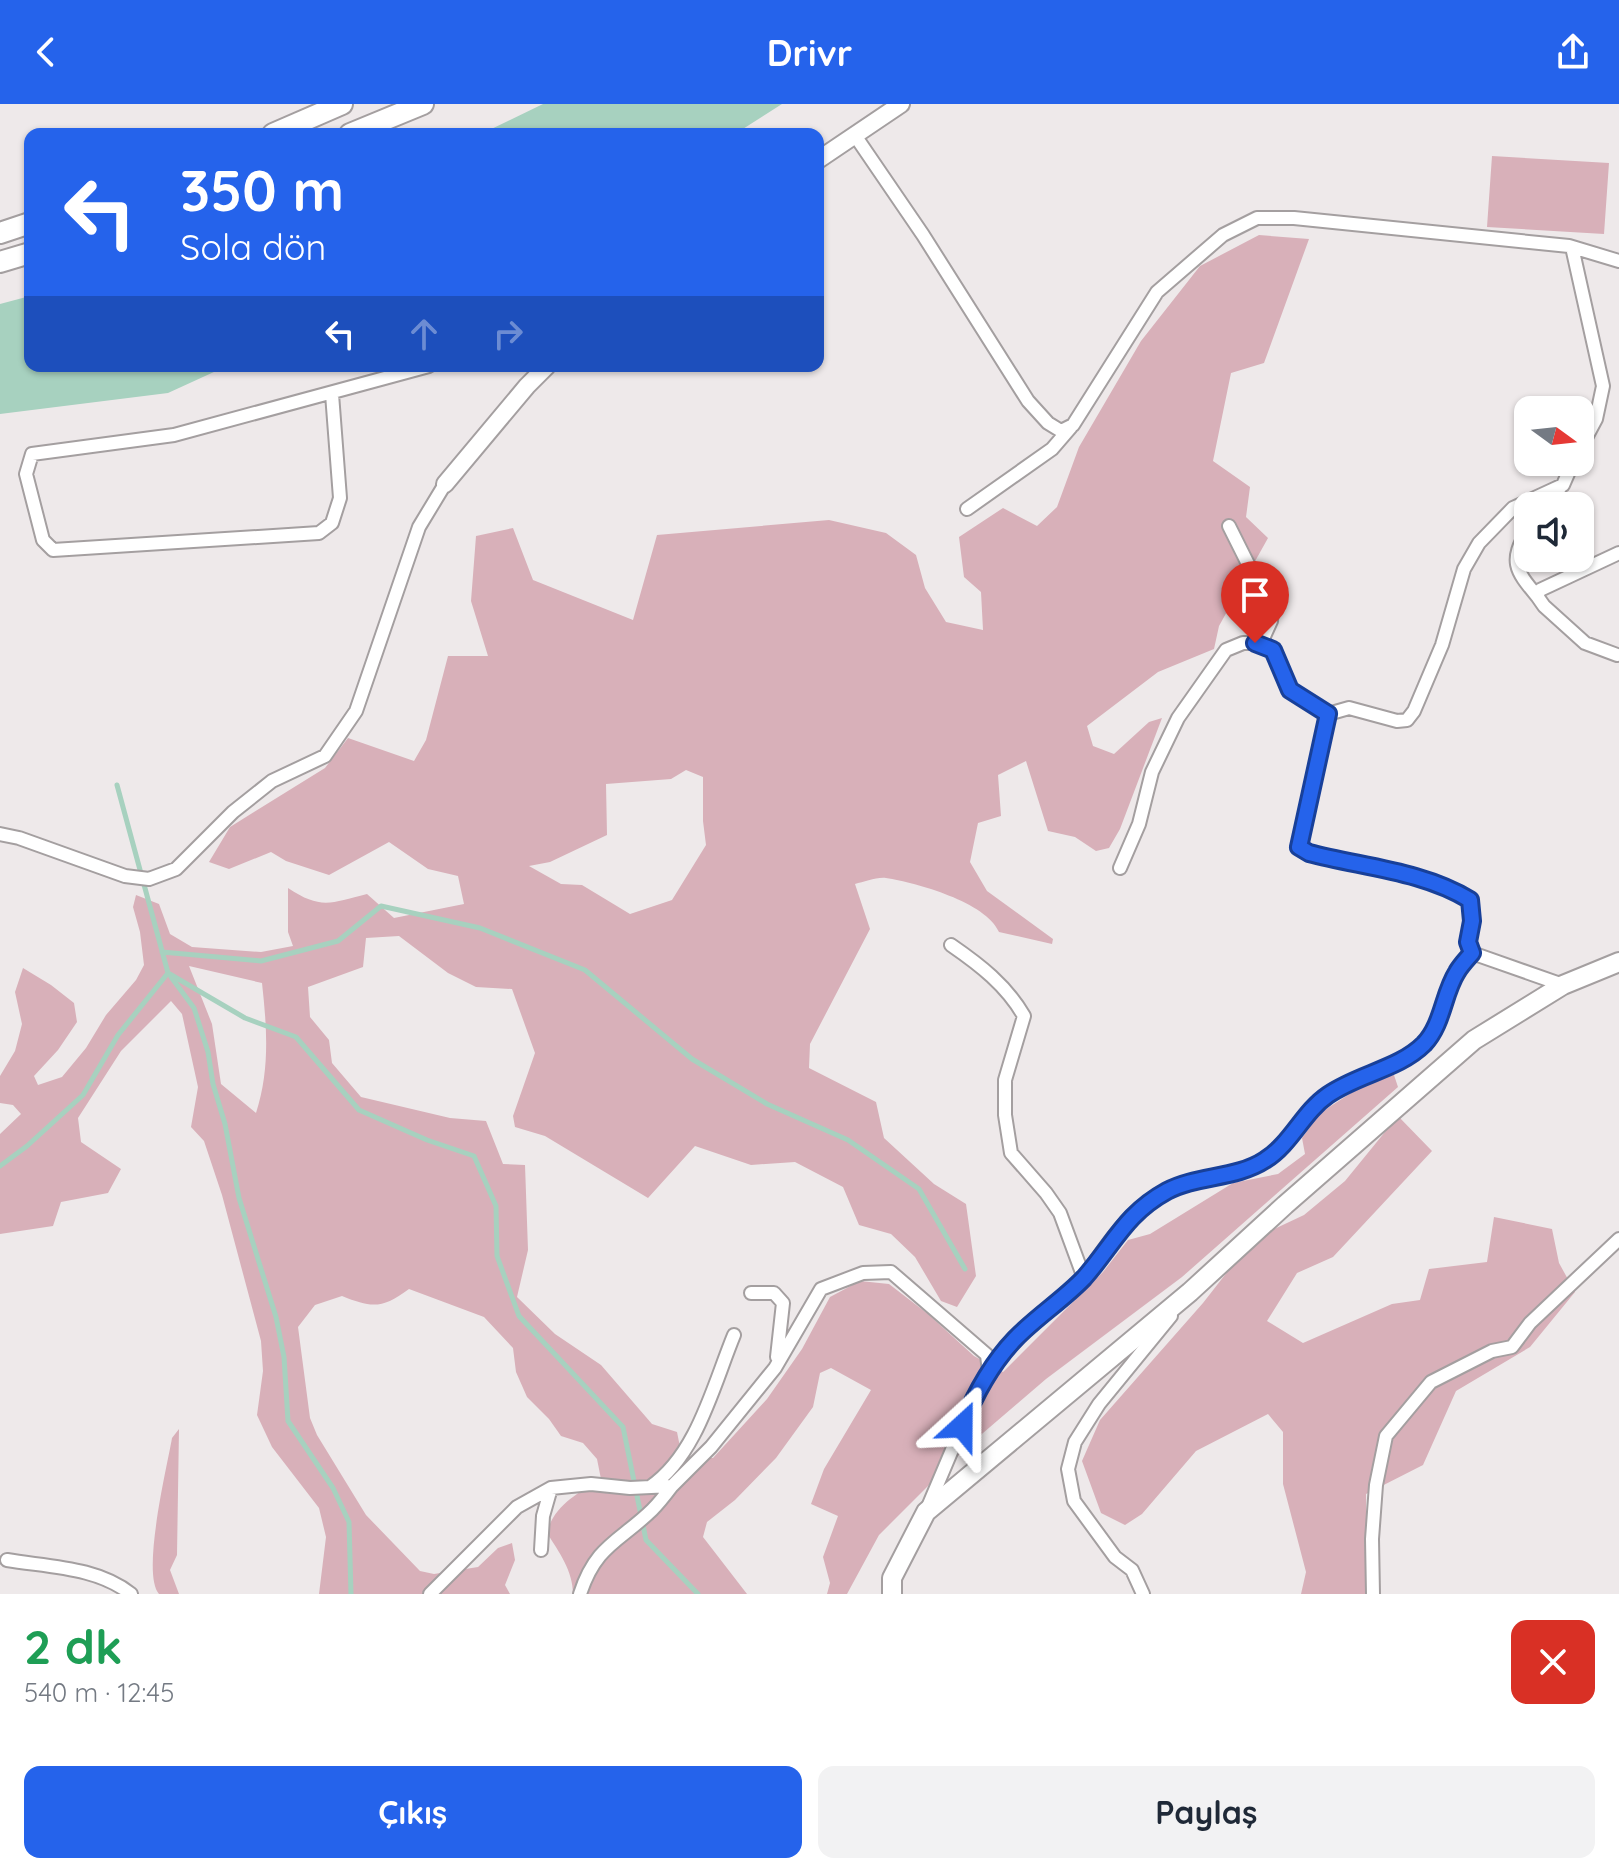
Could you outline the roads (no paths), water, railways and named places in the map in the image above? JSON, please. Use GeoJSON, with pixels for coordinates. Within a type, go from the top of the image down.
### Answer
{"type":"FeatureCollection","features":[{"type":"Feature","properties":{"kind":"highway"},"geometry":{"type":"LineString","coordinates":[[287,128],[342,104]]}},
{"type":"Feature","properties":{"kind":"highway"},"geometry":{"type":"LineString","coordinates":[[365,128],[423,104]]}},
{"type":"Feature","properties":{"kind":"highway"},"geometry":{"type":"LineString","coordinates":[[0,233],[24,225]]}},
{"type":"Feature","properties":{"kind":"highway"},"geometry":{"type":"LineString","coordinates":[[0,262],[24,255]]}},
{"type":"Feature","properties":{"kind":"main road"},"geometry":{"type":"LineString","coordinates":[[892,1594],[892,1578],[926,1512],[1190,1292],[1474,1040],[1563,985],[1619,962]]}},
{"type":"Feature","properties":{"kind":"street"},"geometry":{"type":"LineString","coordinates":[[824,156],[901,104]]}},
{"type":"Feature","properties":{"kind":"street"},"geometry":{"type":"LineString","coordinates":[[854,134],[923,235],[1028,401],[1048,423],[1061,431],[1073,425]]}},
{"type":"Feature","properties":{"kind":"street"},"geometry":{"type":"LineString","coordinates":[[967,509],[1052,449],[1073,425],[1157,292],[1223,235],[1257,218],[1294,218],[1572,247],[1619,261]]}},
{"type":"Feature","properties":{"kind":"street"},"geometry":{"type":"LineString","coordinates":[[1572,247],[1603,386],[1594,423]]}},
{"type":"Feature","properties":{"kind":"street"},"geometry":{"type":"LineString","coordinates":[[332,394],[340,498],[332,523],[319,533],[53,550],[43,540],[26,474],[32,454],[174,435],[408,372]]}},
{"type":"Feature","properties":{"kind":"street"},"geometry":{"type":"LineString","coordinates":[[0,834],[125,876],[149,879],[176,869],[233,812],[272,781],[325,756],[356,711],[419,527],[445,484],[541,372]]}},
{"type":"Feature","properties":{"kind":"street"},"geometry":{"type":"LineString","coordinates":[[1557,492],[1567,476]]}},
{"type":"Feature","properties":{"kind":"street"},"geometry":{"type":"LineString","coordinates":[[1120,868],[1139,824],[1152,772],[1178,718],[1226,650],[1243,643],[1273,650],[1290,690],[1328,714],[1349,708],[1397,721],[1407,720],[1414,711],[1442,645],[1464,569],[1479,543],[1513,508],[1563,485]]}},
{"type":"Feature","properties":{"kind":"street"},"geometry":{"type":"LineString","coordinates":[[1229,526],[1260,588],[1272,604],[1271,621],[1260,645]]}},
{"type":"Feature","properties":{"kind":"street"},"geometry":{"type":"LineString","coordinates":[[1537,596],[1540,590],[1619,553]]}},
{"type":"Feature","properties":{"kind":"street"},"geometry":{"type":"LineString","coordinates":[[1518,572],[1544,606],[1585,643],[1617,655]]}},
{"type":"Feature","properties":{"kind":"street"},"geometry":{"type":"LineString","coordinates":[[1328,714],[1299,847],[1309,853],[1421,879],[1453,890],[1470,900],[1472,921],[1468,942],[1472,953]]}},
{"type":"Feature","properties":{"kind":"street"},"geometry":{"type":"LineString","coordinates":[[951,945],[982,966],[1013,997],[1024,1016],[1005,1080],[1005,1115],[1011,1153],[1060,1213],[1084,1278]]}},
{"type":"Feature","properties":{"kind":"street"},"geometry":{"type":"LineString","coordinates":[[1472,953],[1563,985]]}},
{"type":"Feature","properties":{"kind":"street"},"geometry":{"type":"LineString","coordinates":[[926,1512],[974,1398],[989,1372],[1015,1339],[1084,1278],[1142,1206],[1171,1189],[1240,1171],[1264,1161],[1280,1149],[1306,1114],[1327,1095],[1405,1059],[1424,1044],[1434,1031],[1456,973],[1472,953]]}},
{"type":"Feature","properties":{"kind":"street"},"geometry":{"type":"LineString","coordinates":[[1373,1594],[1372,1539],[1376,1485],[1386,1436],[1431,1382],[1492,1351],[1512,1347],[1530,1323],[1619,1239]]}},
{"type":"Feature","properties":{"kind":"street"},"geometry":{"type":"LineString","coordinates":[[580,1594],[595,1560],[626,1530],[652,1511],[711,1447],[775,1368],[821,1289],[863,1273],[891,1272],[987,1355],[989,1372]]}},
{"type":"Feature","properties":{"kind":"street"},"geometry":{"type":"LineString","coordinates":[[1143,1594],[1132,1570],[1115,1557],[1074,1501],[1068,1469],[1075,1442],[1099,1404],[1190,1292]]}},
{"type":"Feature","properties":{"kind":"street"},"geometry":{"type":"LineString","coordinates":[[751,1293],[774,1293],[783,1303],[775,1368]]}},
{"type":"Feature","properties":{"kind":"street"},"geometry":{"type":"LineString","coordinates":[[650,1487],[664,1478],[691,1439],[734,1335]]}},
{"type":"Feature","properties":{"kind":"street"},"geometry":{"type":"LineString","coordinates":[[430,1594],[517,1507],[551,1488],[591,1484],[630,1488],[672,1486]]}},
{"type":"Feature","properties":{"kind":"street"},"geometry":{"type":"LineString","coordinates":[[541,1550],[543,1516],[551,1488]]}},
{"type":"Feature","properties":{"kind":"street"},"geometry":{"type":"LineString","coordinates":[[7,1560],[96,1575],[119,1584],[131,1594]]}},
{"type":"Feature","properties":{"kind":"waterway"},"geometry":{"type":"LineString","coordinates":[[0,1166],[83,1095],[118,1035],[168,973],[117,785]]}},
{"type":"Feature","properties":{"kind":"waterway"},"geometry":{"type":"LineString","coordinates":[[162,952],[261,961],[338,941],[381,906],[480,928],[585,970],[692,1059],[767,1104],[848,1140],[919,1189],[965,1269]]}},
{"type":"Feature","properties":{"kind":"waterway"},"geometry":{"type":"LineString","coordinates":[[168,973],[245,1018],[296,1037],[359,1110],[427,1140],[474,1156],[496,1206],[497,1256],[519,1316],[623,1427],[646,1540],[698,1594]]}},
{"type":"Feature","properties":{"kind":"waterway"},"geometry":{"type":"LineString","coordinates":[[171,977],[194,1008],[208,1052],[239,1198],[276,1317],[284,1357],[288,1421],[333,1488],[349,1522],[351,1594]]}}]}
